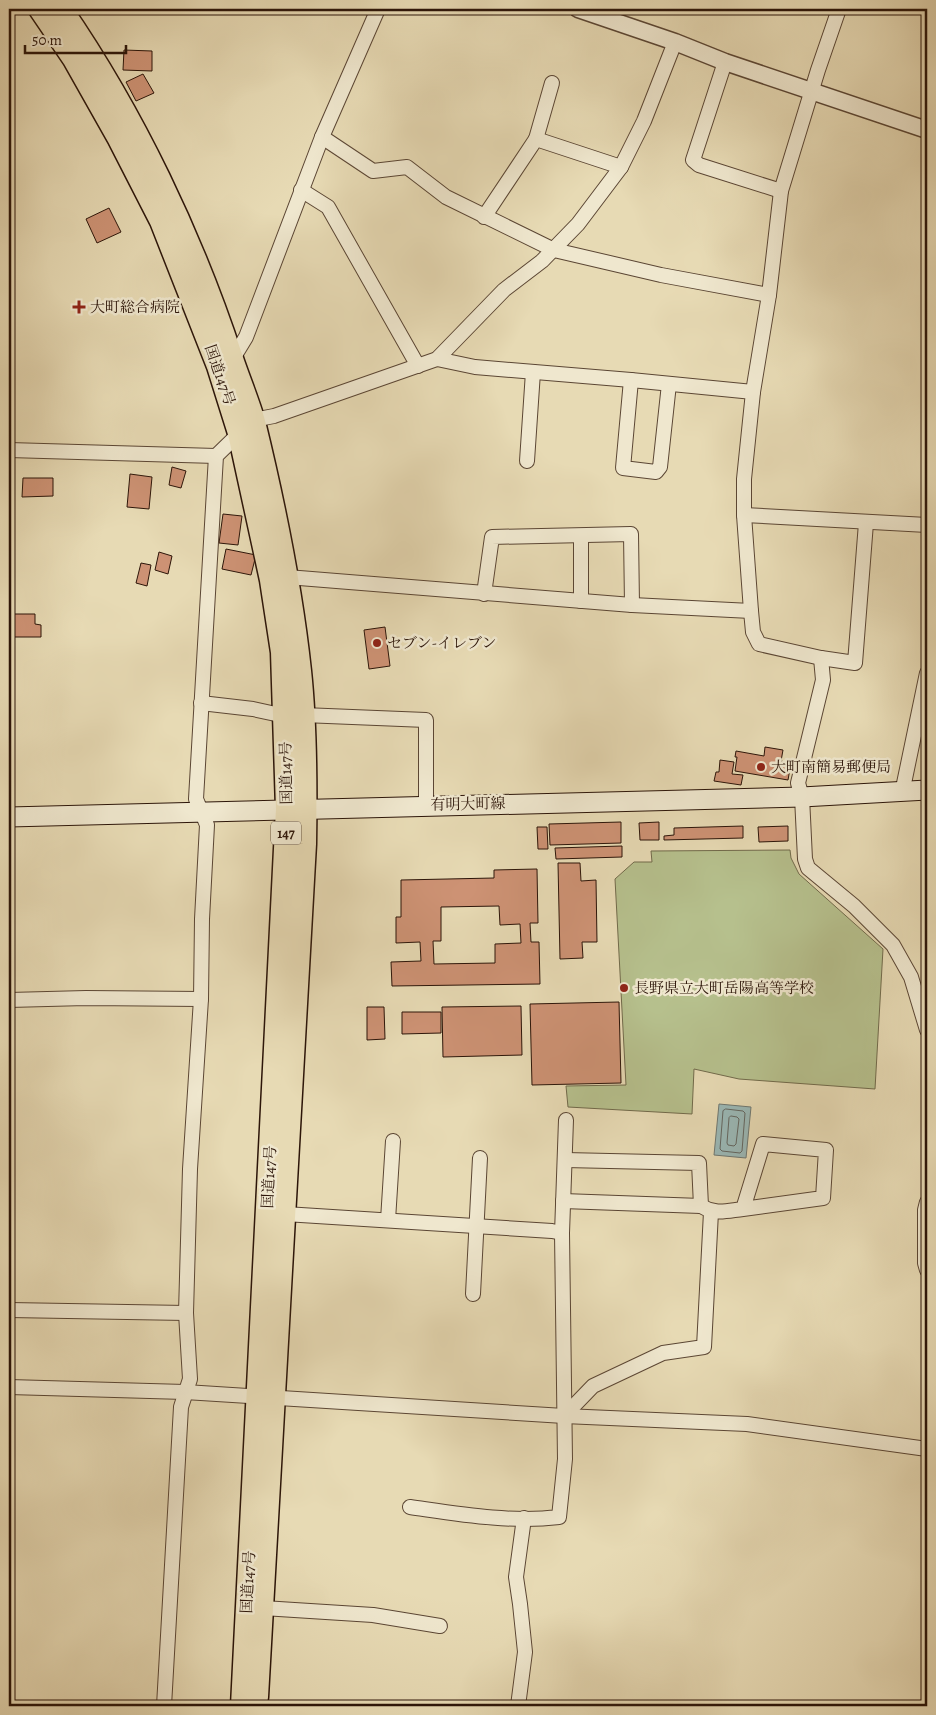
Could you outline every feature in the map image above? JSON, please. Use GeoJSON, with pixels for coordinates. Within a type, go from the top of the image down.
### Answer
{"type":"FeatureCollection","features":[{"type":"Feature","properties":{"kind":"highway","name":"国道147号"},"geometry":{"type":"LineString","coordinates":[[40,9],[74,59],[118,137],[156,212],[225,363],[246,426],[287,578],[300,672],[294,715],[296,809],[285,1214],[266,1397],[242,1706]]}},
{"type":"Feature","properties":{"kind":"highway","name":"国道147号"},"geometry":{"type":"LineString","coordinates":[[61,9],[124,112],[164,188],[216,310],[225,363]]}},
{"type":"Feature","properties":{"kind":"highway","name":"国道147号"},"geometry":{"type":"LineString","coordinates":[[246,426],[282,652],[294,715]]}},
{"type":"Feature","properties":{"kind":"highway","name":"国道147号"},"geometry":{"type":"LineString","coordinates":[[257,1706],[263,1608],[266,1397],[296,809]]}},
{"type":"Feature","properties":{"kind":"main road","name":"有明大町線"},"geometry":{"type":"LineString","coordinates":[[9,817],[802,797],[902,793],[927,790]]}},
{"type":"Feature","properties":{"kind":"street"},"geometry":{"type":"LineString","coordinates":[[225,363],[246,337],[322,137],[378,9]]}},
{"type":"Feature","properties":{"kind":"street"},"geometry":{"type":"LineString","coordinates":[[578,9],[675,42],[725,62],[927,130]]}},
{"type":"Feature","properties":{"kind":"street"},"geometry":{"type":"LineString","coordinates":[[839,9],[781,192],[769,295],[754,392],[744,480],[744,515],[753,632],[759,644],[821,658],[855,663],[866,523]]}},
{"type":"Feature","properties":{"kind":"street"},"geometry":{"type":"LineString","coordinates":[[164,1706],[181,1407],[190,1379],[186,1313],[190,1169],[201,999],[202,919],[207,825],[196,799],[216,456],[246,426],[437,359],[504,290],[554,250],[578,224],[621,167],[644,121],[675,42]]}},
{"type":"Feature","properties":{"kind":"street"},"geometry":{"type":"LineString","coordinates":[[725,62],[693,160],[699,165],[781,192]]}},
{"type":"Feature","properties":{"kind":"street"},"geometry":{"type":"LineString","coordinates":[[484,218],[536,139],[552,83]]}},
{"type":"Feature","properties":{"kind":"street"},"geometry":{"type":"LineString","coordinates":[[322,137],[373,172],[407,167],[446,197],[484,218],[554,250],[660,275],[769,295]]}},
{"type":"Feature","properties":{"kind":"street"},"geometry":{"type":"LineString","coordinates":[[536,139],[621,167]]}},
{"type":"Feature","properties":{"kind":"street"},"geometry":{"type":"LineString","coordinates":[[301,190],[328,207],[418,366]]}},
{"type":"Feature","properties":{"kind":"street"},"geometry":{"type":"LineString","coordinates":[[437,359],[475,367],[754,392]]}},
{"type":"Feature","properties":{"kind":"street"},"geometry":{"type":"LineString","coordinates":[[527,462],[533,372]]}},
{"type":"Feature","properties":{"kind":"street"},"geometry":{"type":"LineString","coordinates":[[631,380],[623,468],[656,472],[660,467],[669,384]]}},
{"type":"Feature","properties":{"kind":"street"},"geometry":{"type":"LineString","coordinates":[[9,450],[216,456]]}},
{"type":"Feature","properties":{"kind":"street"},"geometry":{"type":"LineString","coordinates":[[744,515],[927,525]]}},
{"type":"Feature","properties":{"kind":"street"},"geometry":{"type":"LineString","coordinates":[[484,594],[492,538],[631,534],[632,605]]}},
{"type":"Feature","properties":{"kind":"street"},"geometry":{"type":"LineString","coordinates":[[581,536],[581,601]]}},
{"type":"Feature","properties":{"kind":"street"},"geometry":{"type":"LineString","coordinates":[[287,578],[632,605],[751,611]]}},
{"type":"Feature","properties":{"kind":"street"},"geometry":{"type":"LineString","coordinates":[[821,658],[823,680],[798,783],[802,797],[805,858],[808,868],[854,906],[892,945],[911,977],[927,1030]]}},
{"type":"Feature","properties":{"kind":"street"},"geometry":{"type":"LineString","coordinates":[[902,793],[927,673]]}},
{"type":"Feature","properties":{"kind":"street"},"geometry":{"type":"LineString","coordinates":[[201,703],[294,715],[426,720],[426,805]]}},
{"type":"Feature","properties":{"kind":"street"},"geometry":{"type":"LineString","coordinates":[[9,1000],[86,998],[201,999]]}},
{"type":"Feature","properties":{"kind":"street"},"geometry":{"type":"LineString","coordinates":[[410,1507],[484,1517],[543,1519],[559,1517],[565,1459],[562,1234],[566,1120]]}},
{"type":"Feature","properties":{"kind":"street"},"geometry":{"type":"LineString","coordinates":[[388,1220],[393,1141]]}},
{"type":"Feature","properties":{"kind":"street"},"geometry":{"type":"LineString","coordinates":[[563,1201],[706,1209],[743,1209],[823,1198],[826,1150],[763,1144],[743,1209]]}},
{"type":"Feature","properties":{"kind":"street"},"geometry":{"type":"LineString","coordinates":[[473,1294],[480,1158]]}},
{"type":"Feature","properties":{"kind":"street"},"geometry":{"type":"LineString","coordinates":[[564,1416],[593,1386],[664,1353],[704,1348],[706,1209],[699,1163],[565,1160]]}},
{"type":"Feature","properties":{"kind":"street"},"geometry":{"type":"LineString","coordinates":[[927,1202],[925,1262],[927,1270]]}},
{"type":"Feature","properties":{"kind":"street"},"geometry":{"type":"LineString","coordinates":[[285,1214],[477,1226],[562,1234]]}},
{"type":"Feature","properties":{"kind":"street"},"geometry":{"type":"LineString","coordinates":[[9,1310],[186,1313]]}},
{"type":"Feature","properties":{"kind":"street"},"geometry":{"type":"LineString","coordinates":[[9,1387],[185,1392],[564,1416],[746,1424],[927,1449]]}},
{"type":"Feature","properties":{"kind":"street"},"geometry":{"type":"LineString","coordinates":[[518,1706],[525,1652],[516,1577],[524,1518]]}},
{"type":"Feature","properties":{"kind":"street"},"geometry":{"type":"LineString","coordinates":[[263,1608],[373,1614],[440,1626]]}},
{"type":"Feature","properties":{"kind":"green space"},"geometry":{"type":"Polygon","coordinates":[[[790,850],[791,858],[799,874],[883,949],[875,1089],[739,1079],[694,1069],[692,1114],[568,1107],[566,1086],[626,1085],[615,879],[634,862],[652,862],[651,851],[790,850]]]}},
{"type":"Feature","properties":{"kind":"water"},"geometry":{"type":"Polygon","coordinates":[[[719,1104],[751,1107],[746,1158],[714,1155],[719,1104]]]}},
{"type":"Feature","properties":{"kind":"building"},"geometry":{"type":"Polygon","coordinates":[[[124,50],[152,51],[152,71],[123,70],[124,50]]]}},
{"type":"Feature","properties":{"kind":"building"},"geometry":{"type":"Polygon","coordinates":[[[143,74],[154,93],[136,101],[126,82],[143,74]]]}},
{"type":"Feature","properties":{"kind":"building"},"geometry":{"type":"Polygon","coordinates":[[[109,208],[121,232],[97,243],[86,219],[109,208]]]}},
{"type":"Feature","properties":{"kind":"building"},"geometry":{"type":"Polygon","coordinates":[[[172,467],[186,471],[181,488],[169,485],[172,467]]]}},
{"type":"Feature","properties":{"kind":"building"},"geometry":{"type":"Polygon","coordinates":[[[130,474],[152,477],[149,509],[127,507],[130,474]]]}},
{"type":"Feature","properties":{"kind":"building"},"geometry":{"type":"Polygon","coordinates":[[[23,478],[53,478],[53,496],[22,497],[23,478]]]}},
{"type":"Feature","properties":{"kind":"building"},"geometry":{"type":"Polygon","coordinates":[[[223,514],[242,516],[238,545],[219,543],[223,514]]]}},
{"type":"Feature","properties":{"kind":"building"},"geometry":{"type":"Polygon","coordinates":[[[226,549],[256,555],[251,575],[222,569],[226,549]]]}},
{"type":"Feature","properties":{"kind":"building"},"geometry":{"type":"Polygon","coordinates":[[[159,552],[172,556],[168,574],[155,570],[159,552]]]}},
{"type":"Feature","properties":{"kind":"building"},"geometry":{"type":"Polygon","coordinates":[[[141,563],[151,565],[147,586],[136,583],[141,563]]]}},
{"type":"Feature","properties":{"kind":"building"},"geometry":{"type":"Polygon","coordinates":[[[9,614],[35,614],[35,624],[41,625],[41,637],[9,637],[9,614]]]}},
{"type":"Feature","properties":{"kind":"building"},"geometry":{"type":"Polygon","coordinates":[[[385,627],[390,666],[369,669],[364,630],[385,627]]]}},
{"type":"Feature","properties":{"kind":"building"},"geometry":{"type":"Polygon","coordinates":[[[765,747],[783,750],[781,761],[791,763],[788,780],[735,771],[736,751],[764,756],[765,747]]]}},
{"type":"Feature","properties":{"kind":"building"},"geometry":{"type":"Polygon","coordinates":[[[720,760],[734,762],[732,774],[743,775],[741,785],[714,781],[716,772],[719,772],[720,760]]]}},
{"type":"Feature","properties":{"kind":"building"},"geometry":{"type":"Polygon","coordinates":[[[621,822],[621,843],[550,845],[549,824],[621,822]]]}},
{"type":"Feature","properties":{"kind":"building"},"geometry":{"type":"Polygon","coordinates":[[[659,822],[659,840],[640,840],[639,823],[659,822]]]}},
{"type":"Feature","properties":{"kind":"building"},"geometry":{"type":"Polygon","coordinates":[[[743,826],[743,838],[664,840],[664,836],[674,835],[674,828],[743,826]]]}},
{"type":"Feature","properties":{"kind":"building"},"geometry":{"type":"Polygon","coordinates":[[[788,826],[788,841],[759,842],[758,827],[788,826]]]}},
{"type":"Feature","properties":{"kind":"building"},"geometry":{"type":"Polygon","coordinates":[[[537,827],[547,827],[548,849],[538,849],[537,827]]]}},
{"type":"Feature","properties":{"kind":"building"},"geometry":{"type":"Polygon","coordinates":[[[622,846],[622,857],[556,859],[555,848],[622,846]]]}},
{"type":"Feature","properties":{"kind":"building"},"geometry":{"type":"Polygon","coordinates":[[[558,863],[580,863],[581,881],[596,880],[597,942],[582,942],[583,958],[560,959],[558,863]]]}},
{"type":"Feature","properties":{"kind":"building"},"geometry":{"type":"Polygon","coordinates":[[[537,869],[538,923],[530,923],[531,942],[539,942],[540,984],[392,986],[391,962],[421,961],[420,942],[396,943],[396,917],[401,917],[401,880],[494,878],[494,870],[537,869]],[[499,906],[441,907],[441,941],[433,941],[434,964],[495,963],[495,944],[521,943],[520,924],[500,925],[499,906]]]}},
{"type":"Feature","properties":{"kind":"building"},"geometry":{"type":"Polygon","coordinates":[[[619,1002],[621,1083],[532,1085],[530,1004],[619,1002]]]}},
{"type":"Feature","properties":{"kind":"building"},"geometry":{"type":"Polygon","coordinates":[[[521,1006],[522,1055],[443,1057],[442,1007],[521,1006]]]}},
{"type":"Feature","properties":{"kind":"building"},"geometry":{"type":"Polygon","coordinates":[[[367,1007],[384,1007],[385,1039],[367,1040],[367,1007]]]}},
{"type":"Feature","properties":{"kind":"building"},"geometry":{"type":"Polygon","coordinates":[[[402,1012],[441,1012],[441,1033],[402,1034],[402,1012]]]}},
{"type":"Feature","properties":{"kind":"place","name":"大町総合病院"},"geometry":{"type":"Point","coordinates":[79,307]}},
{"type":"Feature","properties":{"kind":"place","name":"セブン-イレブン"},"geometry":{"type":"Point","coordinates":[377,643]}},
{"type":"Feature","properties":{"kind":"place","name":"大町南簡易郵便局"},"geometry":{"type":"Point","coordinates":[761,767]}},
{"type":"Feature","properties":{"kind":"place","name":"長野県立大町岳陽高等学校"},"geometry":{"type":"Point","coordinates":[624,988]}}]}
